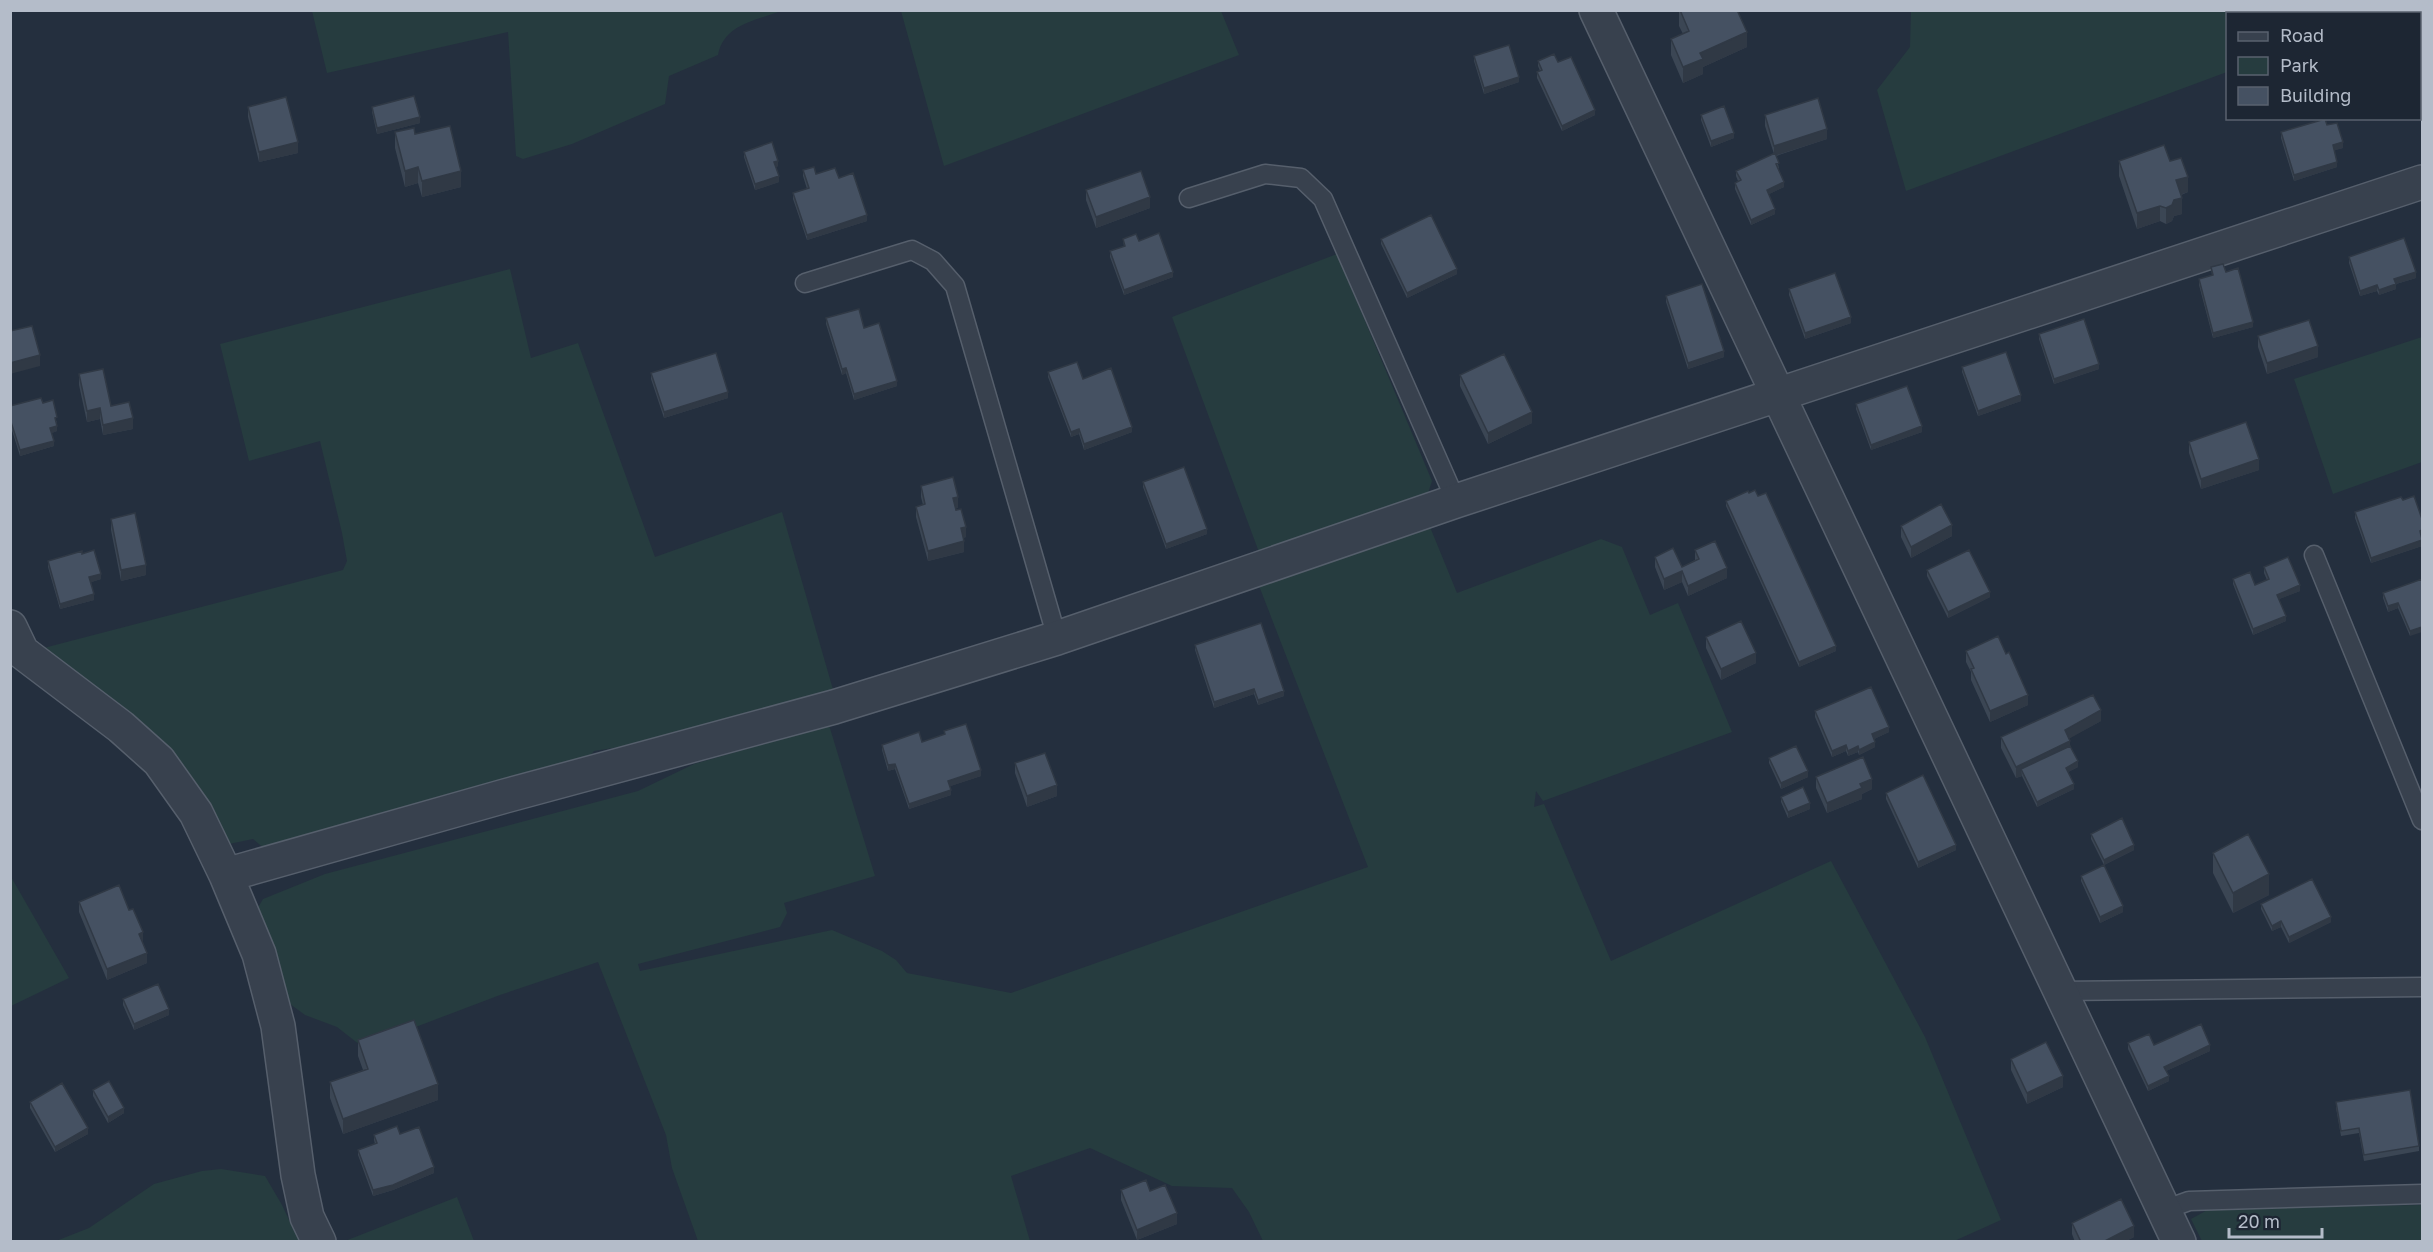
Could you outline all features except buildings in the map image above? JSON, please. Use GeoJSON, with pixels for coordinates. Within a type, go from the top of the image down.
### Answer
{"type":"FeatureCollection","features":[{"type":"Feature","properties":{"kind":"street"},"geometry":{"type":"LineString","coordinates":[[1596,10],[2179,1242]]}},
{"type":"Feature","properties":{"kind":"street"},"geometry":{"type":"LineString","coordinates":[[226,875],[505,796],[834,707],[1057,638],[1456,501],[2422,182]]}},
{"type":"Feature","properties":{"kind":"street"},"geometry":{"type":"LineString","coordinates":[[11,630],[22,652],[121,727],[159,761],[196,813],[226,875],[259,954],[278,1026],[298,1175],[307,1217],[319,1242]]}},
{"type":"Feature","properties":{"kind":"lane"},"geometry":{"type":"LineString","coordinates":[[1190,198],[1264,174],[1301,178],[1323,199],[1456,501]]}},
{"type":"Feature","properties":{"kind":"lane"},"geometry":{"type":"LineString","coordinates":[[805,283],[912,250],[933,261],[955,286],[1057,638]]}},
{"type":"Feature","properties":{"kind":"lane"},"geometry":{"type":"LineString","coordinates":[[2314,555],[2422,820]]}},
{"type":"Feature","properties":{"kind":"lane"},"geometry":{"type":"LineString","coordinates":[[2060,991],[2422,987]]}},
{"type":"Feature","properties":{"kind":"lane"},"geometry":{"type":"LineString","coordinates":[[2164,1210],[2189,1201],[2422,1194]]}},
{"type":"Feature","properties":{"kind":"green space"},"geometry":{"type":"Polygon","coordinates":[[[312,10],[781,11],[742,25],[727,36],[718,55],[669,76],[665,104],[572,144],[523,159],[516,156],[508,32],[327,73],[312,10]]]}},
{"type":"Feature","properties":{"kind":"green space"},"geometry":{"type":"Polygon","coordinates":[[[2309,10],[2310,12],[2226,12],[2226,72],[1906,191],[1877,90],[1910,47],[1911,11],[2309,10]]]}},
{"type":"Feature","properties":{"kind":"green space"},"geometry":{"type":"Polygon","coordinates":[[[901,11],[1221,11],[1239,55],[944,166],[901,11]]]}},
{"type":"Feature","properties":{"kind":"green space"},"geometry":{"type":"Polygon","coordinates":[[[1337,254],[1432,481],[1427,496],[1260,555],[1172,317],[1337,254]]]}},
{"type":"Feature","properties":{"kind":"green space"},"geometry":{"type":"Polygon","coordinates":[[[510,269],[531,358],[578,343],[655,557],[782,512],[834,693],[670,739],[594,751],[586,761],[267,851],[253,839],[229,844],[36,650],[343,570],[347,561],[320,441],[249,461],[220,344],[510,269]]]}},
{"type":"Feature","properties":{"kind":"green space"},"geometry":{"type":"Polygon","coordinates":[[[2422,337],[2422,462],[2333,494],[2294,379],[2422,337]]]}},
{"type":"Feature","properties":{"kind":"green space"},"geometry":{"type":"Polygon","coordinates":[[[1428,522],[1457,593],[1601,539],[1622,547],[1650,615],[1678,603],[1732,732],[1543,801],[1536,791],[1534,807],[1544,804],[1611,961],[1831,861],[1925,1037],[2001,1220],[1952,1242],[1263,1241],[1249,1212],[1232,1188],[1172,1186],[1090,1148],[1011,1176],[1030,1241],[698,1241],[672,1168],[666,1135],[598,962],[500,995],[384,1039],[360,1045],[337,1027],[305,1015],[290,1004],[255,917],[263,899],[325,874],[638,791],[694,764],[829,725],[875,876],[784,903],[787,913],[780,927],[638,964],[640,971],[832,930],[882,951],[896,960],[907,973],[1011,993],[1368,867],[1256,578],[1428,522]]]}},
{"type":"Feature","properties":{"kind":"green space"},"geometry":{"type":"Polygon","coordinates":[[[10,875],[69,978],[11,1006],[10,1005],[10,875]]]}},
{"type":"Feature","properties":{"kind":"green space"},"geometry":{"type":"Polygon","coordinates":[[[221,1169],[265,1176],[299,1241],[56,1241],[89,1228],[154,1184],[202,1171],[221,1169]]]}},
{"type":"Feature","properties":{"kind":"green space"},"geometry":{"type":"Polygon","coordinates":[[[457,1197],[474,1241],[345,1241],[457,1197]]]}},
{"type":"Feature","properties":{"kind":"green space"},"geometry":{"type":"Polygon","coordinates":[[[2422,1205],[2422,1241],[2202,1241],[2191,1219],[2211,1208],[2422,1205]]]}}]}
